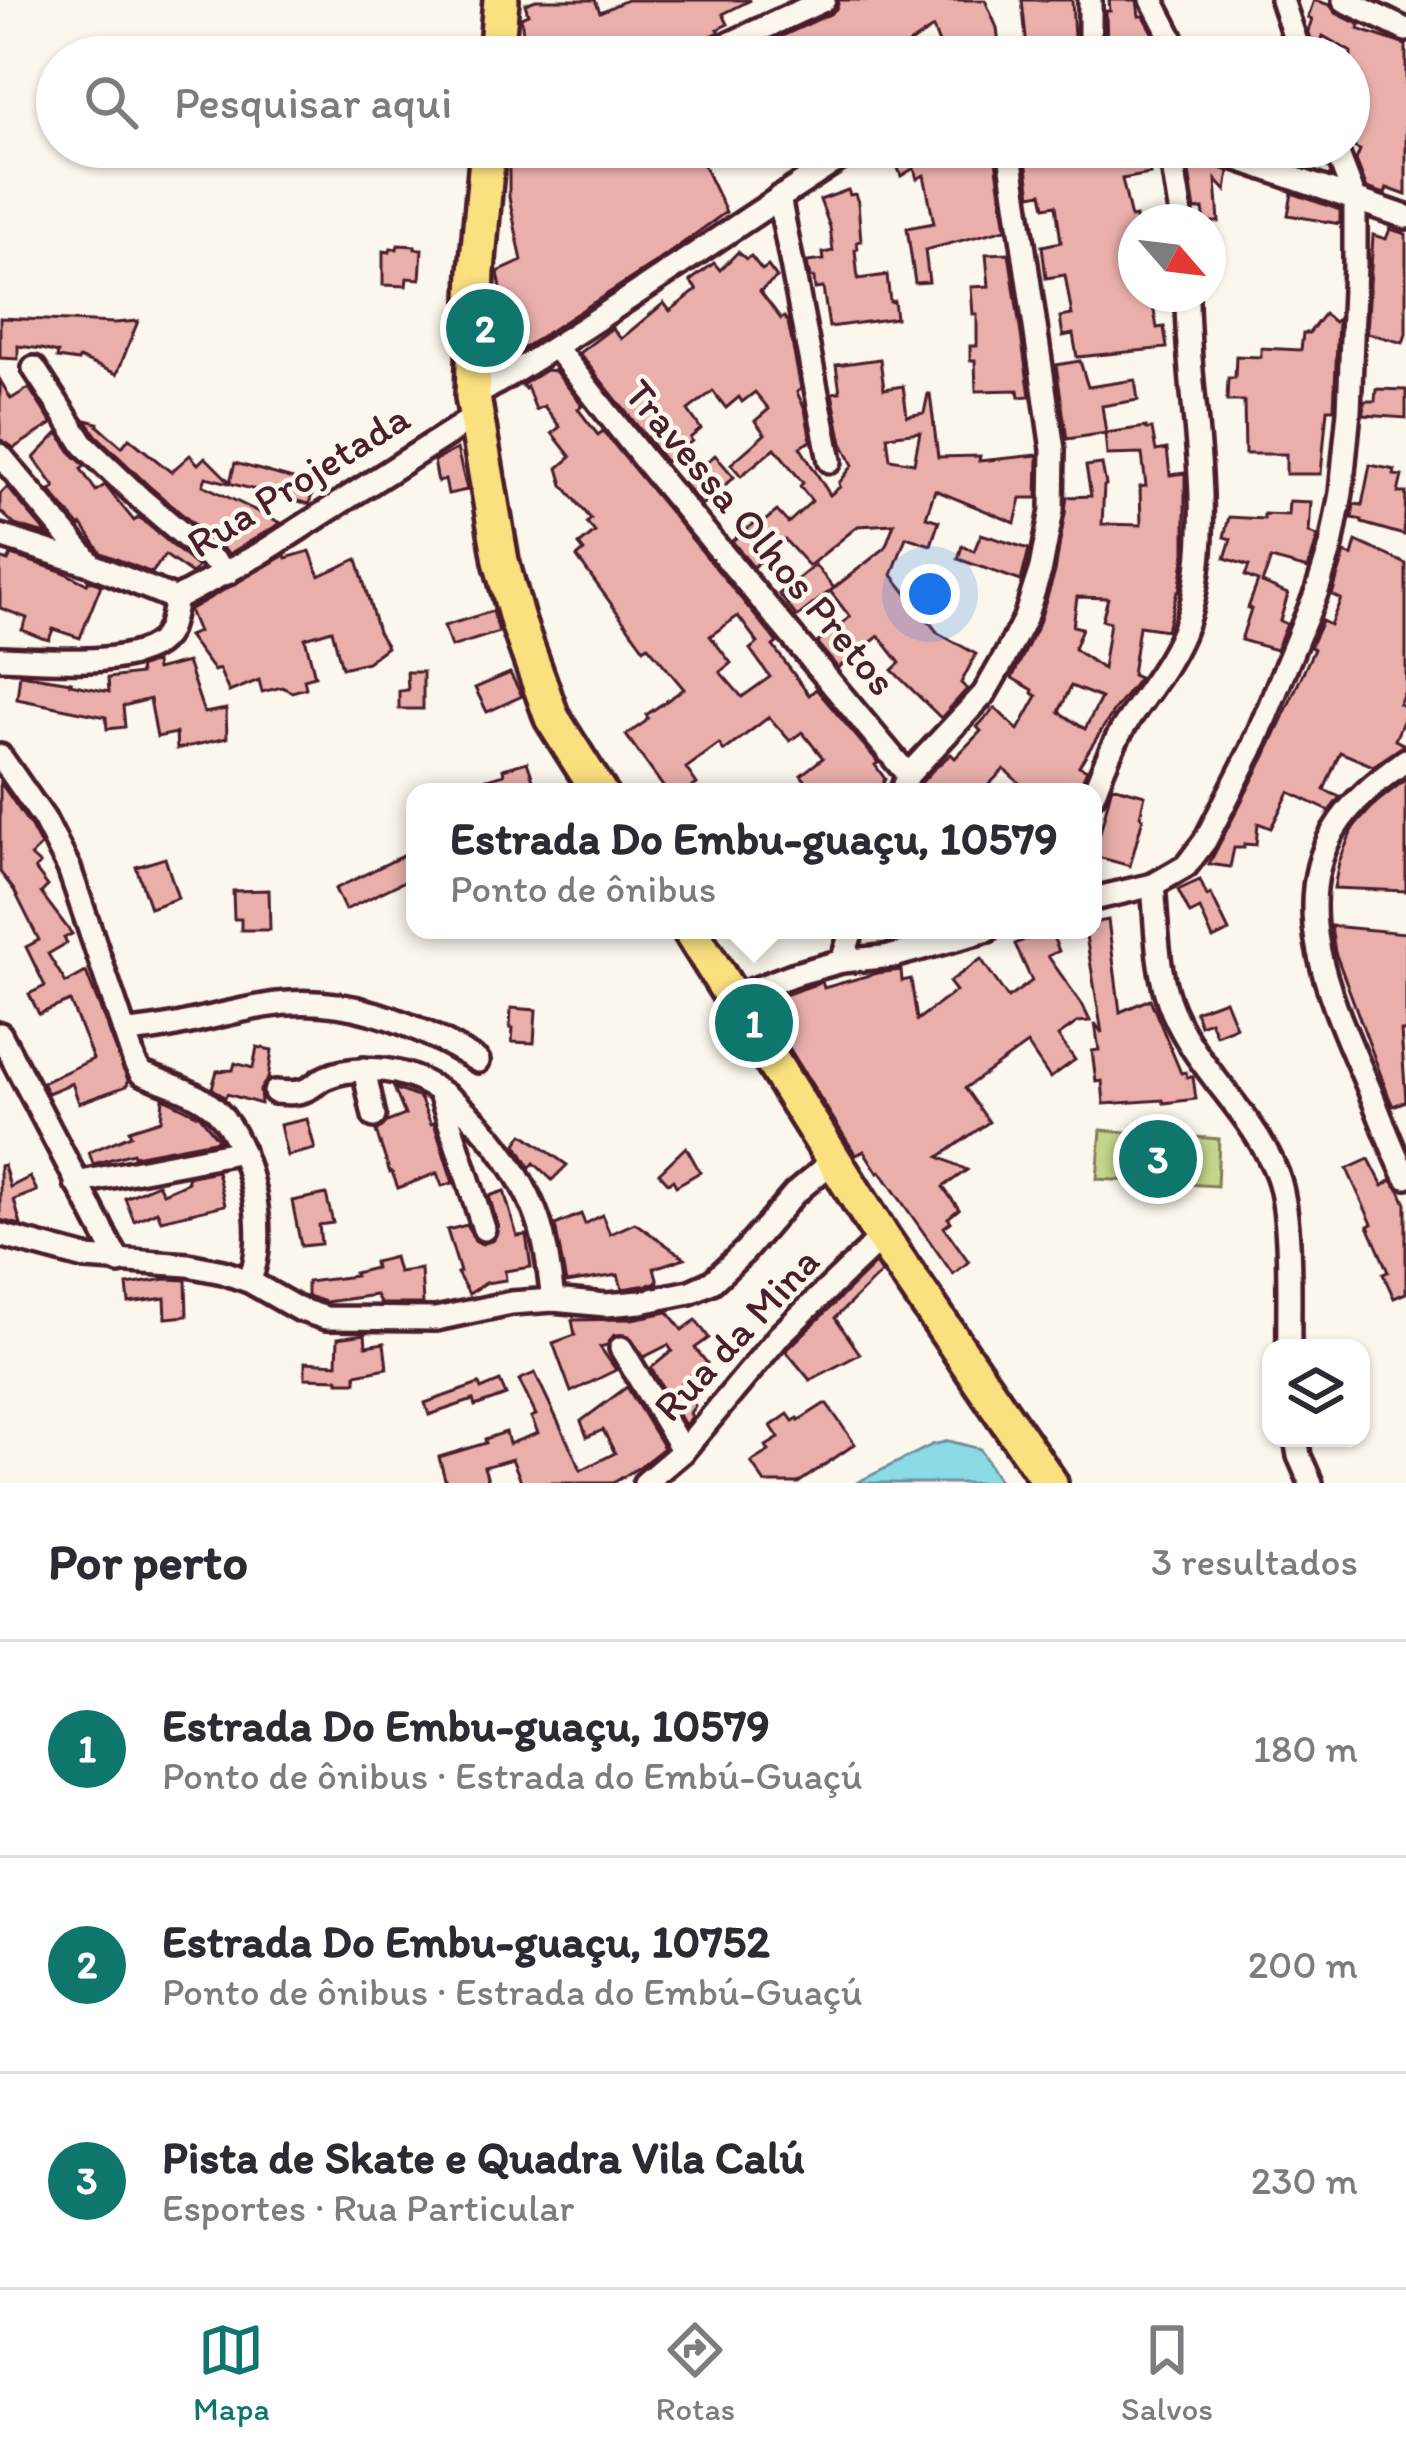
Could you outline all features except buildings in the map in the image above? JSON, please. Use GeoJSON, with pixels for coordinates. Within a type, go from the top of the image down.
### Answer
{"type":"FeatureCollection","features":[{"type":"Feature","properties":{"kind":"main road"},"geometry":{"type":"LineString","coordinates":[[498,36],[501,0]]}},
{"type":"Feature","properties":{"kind":"main road"},"geometry":{"type":"LineString","coordinates":[[486,168],[477,272],[475,406],[501,561],[552,718],[593,783]]}},
{"type":"Feature","properties":{"kind":"main road"},"geometry":{"type":"LineString","coordinates":[[696,939],[882,1237],[1050,1483]]}},
{"type":"Feature","properties":{"kind":"street"},"geometry":{"type":"LineString","coordinates":[[746,36],[824,0]]}},
{"type":"Feature","properties":{"kind":"street"},"geometry":{"type":"LineString","coordinates":[[1090,0],[1090,36]]}},
{"type":"Feature","properties":{"kind":"street"},"geometry":{"type":"LineString","coordinates":[[1152,0],[1170,36]]}},
{"type":"Feature","properties":{"kind":"street"},"geometry":{"type":"LineString","coordinates":[[1282,0],[1294,36]]}},
{"type":"Feature","properties":{"kind":"street"},"geometry":{"type":"LineString","coordinates":[[1344,0],[1406,31]]}},
{"type":"Feature","properties":{"kind":"street","name":"Rua Projetada"},"geometry":{"type":"LineString","coordinates":[[0,536],[92,565],[176,599],[228,573],[825,168]]}},
{"type":"Feature","properties":{"kind":"street"},"geometry":{"type":"LineString","coordinates":[[906,783],[984,694],[1004,659],[1025,618],[1052,510],[1053,450],[1012,168]]}},
{"type":"Feature","properties":{"kind":"street"},"geometry":{"type":"LineString","coordinates":[[1173,168],[1179,204]]}},
{"type":"Feature","properties":{"kind":"street"},"geometry":{"type":"LineString","coordinates":[[1265,168],[1406,217]]}},
{"type":"Feature","properties":{"kind":"street"},"geometry":{"type":"LineString","coordinates":[[1102,897],[1153,885],[1186,866],[1205,841],[1252,749],[1324,568],[1341,493],[1349,411],[1354,199],[1343,168]]}},
{"type":"Feature","properties":{"kind":"street"},"geometry":{"type":"LineString","coordinates":[[779,197],[830,460]]}},
{"type":"Feature","properties":{"kind":"street"},"geometry":{"type":"LineString","coordinates":[[1098,783],[1120,733],[1181,636],[1193,600],[1202,550],[1187,312]]}},
{"type":"Feature","properties":{"kind":"street","name":"Travessa Olhos Pretos"},"geometry":{"type":"LineString","coordinates":[[556,348],[904,783]]}},
{"type":"Feature","properties":{"kind":"street"},"geometry":{"type":"LineString","coordinates":[[34,368],[84,445],[228,573]]}},
{"type":"Feature","properties":{"kind":"street","name":"Rua Projetada"},"geometry":{"type":"LineString","coordinates":[[0,455],[92,565]]}},
{"type":"Feature","properties":{"kind":"street"},"geometry":{"type":"LineString","coordinates":[[0,658],[89,661],[135,653],[167,634],[176,599]]}},
{"type":"Feature","properties":{"kind":"street"},"geometry":{"type":"LineString","coordinates":[[1406,760],[1354,804],[1335,828],[1319,866],[1314,898],[1317,939],[1332,1001],[1406,1177]]}},
{"type":"Feature","properties":{"kind":"street"},"geometry":{"type":"LineString","coordinates":[[2,765],[44,819],[69,868],[141,1073],[215,1108],[235,1133],[258,1236],[258,1258],[249,1281]]}},
{"type":"Feature","properties":{"kind":"street"},"geometry":{"type":"LineString","coordinates":[[1153,885],[1162,970],[1172,1011],[1265,1149],[1281,1189],[1289,1339]]}},
{"type":"Feature","properties":{"kind":"street"},"geometry":{"type":"LineString","coordinates":[[842,961],[849,939]]}},
{"type":"Feature","properties":{"kind":"street"},"geometry":{"type":"LineString","coordinates":[[735,998],[842,961],[893,956],[955,939]]}},
{"type":"Feature","properties":{"kind":"street"},"geometry":{"type":"LineString","coordinates":[[125,1032],[185,1025],[266,1005],[318,1001],[375,1013],[432,1034],[478,1061]]}},
{"type":"Feature","properties":{"kind":"street"},"geometry":{"type":"LineString","coordinates":[[0,1034],[119,1262]]}},
{"type":"Feature","properties":{"kind":"street"},"geometry":{"type":"LineString","coordinates":[[275,1092],[307,1090],[325,1077],[364,1070],[406,1073],[440,1093],[472,1117],[500,1148],[521,1183],[544,1240],[553,1300]]}},
{"type":"Feature","properties":{"kind":"street"},"geometry":{"type":"LineString","coordinates":[[364,1070],[374,1116]]}},
{"type":"Feature","properties":{"kind":"street"},"geometry":{"type":"LineString","coordinates":[[440,1093],[484,1229]]}},
{"type":"Feature","properties":{"kind":"street"},"geometry":{"type":"LineString","coordinates":[[76,1183],[242,1151]]}},
{"type":"Feature","properties":{"kind":"street"},"geometry":{"type":"LineString","coordinates":[[0,1234],[86,1258],[223,1272],[326,1318],[436,1319],[511,1303],[641,1302],[690,1292],[712,1282],[794,1194],[833,1161]]}},
{"type":"Feature","properties":{"kind":"street","name":"Rua da Mina"},"geometry":{"type":"LineString","coordinates":[[645,1483],[683,1451],[780,1335],[882,1237]]}},
{"type":"Feature","properties":{"kind":"street"},"geometry":{"type":"LineString","coordinates":[[621,1348],[683,1451]]}},
{"type":"Feature","properties":{"kind":"street"},"geometry":{"type":"LineString","coordinates":[[1298,1447],[1311,1483]]}},
{"type":"Feature","properties":{"kind":"green space"},"geometry":{"type":"Polygon","coordinates":[[[1101,1130],[1219,1139],[1217,1186],[1097,1179],[1101,1130]]]}},
{"type":"Feature","properties":{"kind":"water"},"geometry":{"type":"Polygon","coordinates":[[[949,1441],[980,1449],[1000,1483],[856,1483],[932,1445],[949,1441]]]}},
{"type":"Feature","properties":{"kind":"place","name":"Estrada Do Embu-guaçu, 10752"},"geometry":{"type":"Point","coordinates":[485,328]}},
{"type":"Feature","properties":{"kind":"place","name":"Estrada Do Embu-guaçu, 10579"},"geometry":{"type":"Point","coordinates":[754,1023]}},
{"type":"Feature","properties":{"kind":"place","name":"Pista de Skate e Quadra Vila Calú"},"geometry":{"type":"Point","coordinates":[1158,1159]}}]}
